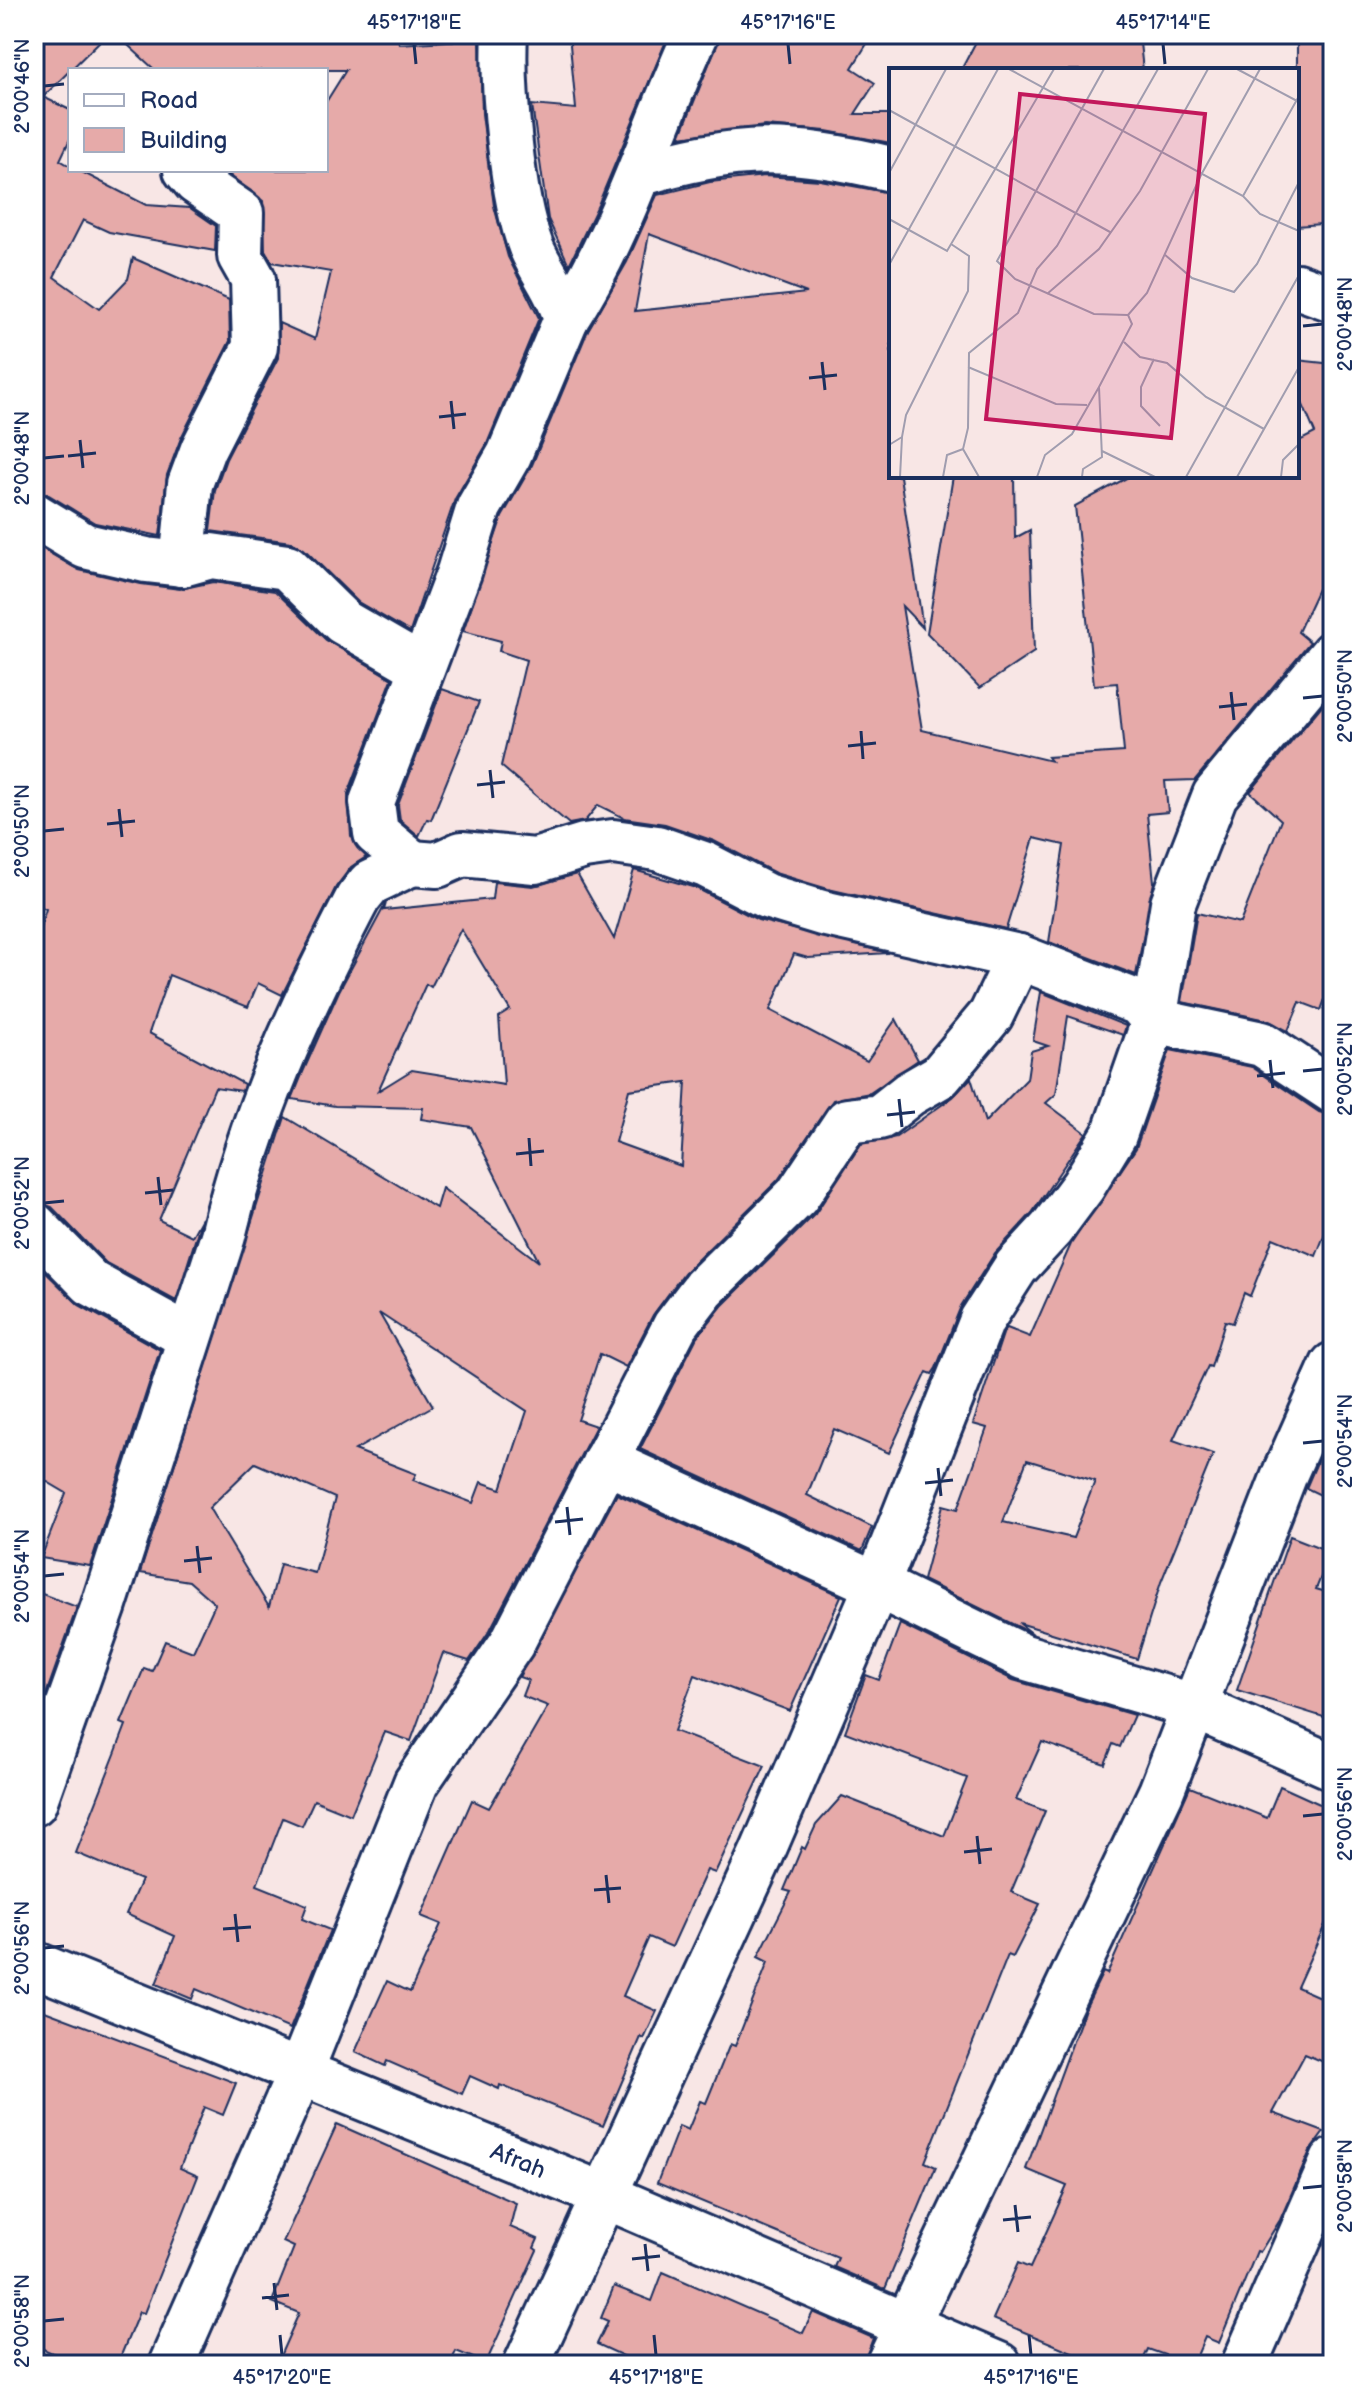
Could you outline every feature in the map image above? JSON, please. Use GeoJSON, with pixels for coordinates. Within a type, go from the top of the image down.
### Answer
{"type":"FeatureCollection","features":[{"type":"Feature","properties":{"kind":"street"},"geometry":{"type":"LineString","coordinates":[[505,34],[507,108],[531,246],[560,297],[566,319]]}},
{"type":"Feature","properties":{"kind":"street"},"geometry":{"type":"LineString","coordinates":[[412,863],[376,833],[372,802],[459,572],[479,507],[509,455],[566,319],[612,239],[671,88],[696,34]]}},
{"type":"Feature","properties":{"kind":"street"},"geometry":{"type":"LineString","coordinates":[[639,174],[693,157],[770,148],[889,169]]}},
{"type":"Feature","properties":{"kind":"street"},"geometry":{"type":"LineString","coordinates":[[182,564],[190,484],[203,449],[255,347],[253,279],[240,256],[241,213],[196,182],[188,172]]}},
{"type":"Feature","properties":{"kind":"street"},"geometry":{"type":"LineString","coordinates":[[1299,287],[1333,299]]}},
{"type":"Feature","properties":{"kind":"street"},"geometry":{"type":"LineString","coordinates":[[34,515],[85,546],[146,560],[182,564],[211,556],[287,567],[343,622],[421,667]]}},
{"type":"Feature","properties":{"kind":"street"},"geometry":{"type":"LineString","coordinates":[[526,2365],[762,1853],[877,1585],[982,1320],[1016,1267],[1051,1229],[1083,1186],[1114,1135],[1154,1021],[1173,903],[1202,822],[1215,795],[1333,653]]}},
{"type":"Feature","properties":{"kind":"street"},"geometry":{"type":"LineString","coordinates":[[34,1803],[103,1608],[223,1236],[237,1177],[286,1041],[358,898],[370,883],[412,863],[437,865],[462,854],[535,861],[584,846],[613,842],[657,848],[706,865],[766,896],[822,913],[1019,957],[1139,1003],[1154,1021],[1262,1044],[1333,1091]]}},
{"type":"Feature","properties":{"kind":"street"},"geometry":{"type":"LineString","coordinates":[[171,2365],[299,2075],[416,1783],[512,1643],[675,1326],[704,1288],[797,1196],[847,1121],[880,1117],[909,1094],[940,1076],[991,1015],[1019,957]]}},
{"type":"Feature","properties":{"kind":"street"},"geometry":{"type":"LineString","coordinates":[[34,1225],[91,1283],[189,1337]]}},
{"type":"Feature","properties":{"kind":"street"},"geometry":{"type":"LineString","coordinates":[[888,2365],[904,2324],[1161,1792],[1286,1471],[1333,1365]]}},
{"type":"Feature","properties":{"kind":"street"},"geometry":{"type":"LineString","coordinates":[[605,1461],[877,1585],[1024,1657],[1196,1707],[1333,1767]]}},
{"type":"Feature","properties":{"kind":"street","name":"Afrah"},"geometry":{"type":"LineString","coordinates":[[34,1964],[299,2075],[603,2195],[999,2365]]}},
{"type":"Feature","properties":{"kind":"street"},"geometry":{"type":"LineString","coordinates":[[1244,2365],[1333,2161]]}},
{"type":"Feature","properties":{"kind":"building"},"geometry":{"type":"Polygon","coordinates":[[[50,34],[107,34],[72,68],[68,68],[68,72],[43,97],[68,109],[68,143],[60,160],[68,165],[68,172],[82,172],[146,205],[190,208],[216,226],[215,251],[109,232],[83,220],[54,277],[99,309],[128,279],[133,258],[229,300],[230,341],[181,438],[167,475],[160,536],[95,523],[47,494],[34,490],[34,49],[50,34]]]}},
{"type":"Feature","properties":{"kind":"building"},"geometry":{"type":"Polygon","coordinates":[[[116,34],[398,34],[399,44],[480,39],[482,114],[494,206],[508,257],[539,318],[487,444],[455,499],[410,632],[358,602],[304,549],[291,542],[210,531],[215,490],[226,459],[278,358],[279,323],[315,339],[331,272],[272,262],[265,250],[263,201],[226,172],[328,172],[328,99],[346,70],[153,68],[116,34]]]}},
{"type":"Feature","properties":{"kind":"building"},"geometry":{"type":"Polygon","coordinates":[[[569,34],[669,34],[598,205],[569,265],[548,219],[532,105],[576,109],[569,34]]]}},
{"type":"Feature","properties":{"kind":"building"},"geometry":{"type":"Polygon","coordinates":[[[721,34],[873,34],[852,68],[875,83],[855,114],[889,114],[889,143],[826,131],[765,126],[680,137],[721,34]]]}},
{"type":"Feature","properties":{"kind":"building"},"geometry":{"type":"Polygon","coordinates":[[[980,34],[1139,34],[1143,68],[962,68],[980,34]]]}},
{"type":"Feature","properties":{"kind":"building"},"geometry":{"type":"Polygon","coordinates":[[[1297,34],[1333,34],[1333,75],[1327,75],[1333,148],[1333,223],[1299,226],[1297,34]]]}},
{"type":"Feature","properties":{"kind":"building"},"geometry":{"type":"Polygon","coordinates":[[[765,176],[820,180],[889,193],[889,478],[900,478],[923,628],[902,606],[922,730],[1051,761],[1048,757],[1124,752],[1117,683],[1094,685],[1075,506],[1126,478],[1299,478],[1299,441],[1315,433],[1299,396],[1299,360],[1333,364],[1333,578],[1318,589],[1298,632],[1310,642],[1195,780],[1165,781],[1168,812],[1147,814],[1154,882],[1136,975],[1049,942],[1064,845],[1034,838],[1006,929],[828,889],[775,873],[714,841],[665,824],[624,818],[598,805],[585,821],[569,824],[501,766],[526,660],[499,651],[501,641],[463,631],[502,517],[532,465],[588,330],[627,262],[657,195],[710,182],[765,176]],[[649,234],[635,311],[807,293],[649,234]]]}},
{"type":"Feature","properties":{"kind":"building"},"geometry":{"type":"Polygon","coordinates":[[[953,478],[1014,478],[1015,538],[1030,530],[1034,652],[980,688],[927,633],[953,478]]]}},
{"type":"Feature","properties":{"kind":"building"},"geometry":{"type":"Polygon","coordinates":[[[34,544],[79,570],[141,584],[180,589],[213,582],[275,591],[326,640],[392,679],[348,794],[351,836],[366,857],[351,867],[336,887],[282,995],[258,983],[248,1007],[169,975],[149,1033],[244,1084],[242,1091],[215,1087],[159,1220],[192,1236],[202,1218],[176,1301],[106,1263],[52,1207],[34,1201],[34,947],[46,909],[34,904],[34,544]]]}},
{"type":"Feature","properties":{"kind":"building"},"geometry":{"type":"Polygon","coordinates":[[[442,689],[479,702],[431,820],[427,819],[419,836],[400,820],[398,805],[442,689]]]}},
{"type":"Feature","properties":{"kind":"building"},"geometry":{"type":"Polygon","coordinates":[[[1333,692],[1333,977],[1321,1010],[1300,1002],[1288,1031],[1267,1020],[1182,1002],[1197,913],[1240,923],[1281,820],[1250,792],[1333,692]]]}},
{"type":"Feature","properties":{"kind":"building"},"geometry":{"type":"Polygon","coordinates":[[[634,870],[696,888],[758,920],[888,953],[808,958],[794,954],[770,1010],[867,1061],[896,1019],[918,1060],[870,1093],[833,1100],[778,1180],[684,1273],[653,1315],[626,1367],[600,1354],[578,1420],[596,1426],[490,1630],[469,1661],[443,1653],[411,1741],[385,1732],[351,1815],[314,1800],[302,1826],[283,1818],[257,1885],[307,1905],[302,1919],[330,1930],[290,2029],[196,1989],[192,1999],[156,1984],[175,1936],[126,1914],[141,1880],[76,1853],[126,1725],[121,1723],[144,1668],[152,1671],[165,1641],[193,1652],[215,1604],[189,1581],[140,1573],[285,1117],[436,1208],[442,1188],[539,1262],[471,1127],[421,1119],[423,1108],[335,1106],[292,1099],[303,1072],[339,991],[386,903],[384,910],[492,899],[494,882],[533,886],[577,874],[614,939],[634,870]],[[461,929],[431,987],[426,984],[378,1091],[412,1070],[504,1085],[499,1017],[510,1010],[461,929]],[[686,1082],[629,1090],[615,1142],[681,1166],[686,1082]],[[379,1313],[433,1406],[355,1450],[416,1474],[413,1480],[473,1503],[481,1482],[501,1489],[527,1411],[379,1313]],[[255,1463],[209,1508],[269,1607],[280,1564],[315,1573],[335,1498],[255,1463]]]}},
{"type":"Feature","properties":{"kind":"building"},"geometry":{"type":"Polygon","coordinates":[[[1041,992],[1126,1026],[1123,1035],[1068,1016],[1056,1094],[1046,1103],[1086,1133],[1032,1213],[995,1253],[961,1306],[936,1368],[932,1374],[927,1372],[889,1453],[834,1429],[807,1495],[872,1527],[862,1551],[640,1449],[696,1339],[723,1305],[815,1214],[861,1144],[896,1137],[953,1097],[971,1078],[985,1122],[1027,1079],[1031,1051],[1048,1046],[1033,1041],[1041,992]]]}},
{"type":"Feature","properties":{"kind":"building"},"geometry":{"type":"Polygon","coordinates":[[[1170,1050],[1252,1067],[1319,1112],[1333,1116],[1333,1213],[1316,1256],[1273,1238],[1250,1296],[1244,1293],[1233,1323],[1225,1321],[1211,1367],[1208,1366],[1173,1440],[1213,1454],[1161,1582],[1137,1659],[1019,1623],[1033,1634],[923,1580],[943,1505],[958,1509],[987,1428],[973,1424],[1004,1331],[1007,1328],[1030,1337],[1071,1244],[1136,1148],[1170,1050]],[[1027,1460],[1003,1522],[1073,1538],[1095,1481],[1027,1460]]]}},
{"type":"Feature","properties":{"kind":"building"},"geometry":{"type":"Polygon","coordinates":[[[34,1261],[79,1305],[160,1350],[90,1566],[41,1558],[66,1493],[34,1474],[34,1261]]]}},
{"type":"Feature","properties":{"kind":"building"},"geometry":{"type":"Polygon","coordinates":[[[1321,1453],[1333,1458],[1333,1501],[1306,1488],[1321,1453]]]}},
{"type":"Feature","properties":{"kind":"building"},"geometry":{"type":"Polygon","coordinates":[[[617,1494],[841,1596],[790,1711],[695,1675],[674,1731],[765,1766],[715,1873],[707,1870],[672,1947],[649,1937],[623,1996],[657,2011],[644,2039],[641,2037],[603,2126],[470,2076],[462,2094],[387,2061],[385,2066],[355,2052],[387,1981],[410,1992],[441,1924],[421,1916],[472,1800],[489,1808],[548,1706],[522,1696],[528,1680],[519,1677],[617,1494]]]}},
{"type":"Feature","properties":{"kind":"building"},"geometry":{"type":"Polygon","coordinates":[[[1290,1536],[1331,1552],[1316,1589],[1333,1594],[1333,1720],[1237,1690],[1290,1536]]]}},
{"type":"Feature","properties":{"kind":"building"},"geometry":{"type":"Polygon","coordinates":[[[34,1591],[77,1607],[34,1728],[34,1591]]]}},
{"type":"Feature","properties":{"kind":"building"},"geometry":{"type":"Polygon","coordinates":[[[900,1624],[1013,1680],[1134,1715],[1120,1747],[1113,1744],[1105,1764],[1042,1742],[1016,1800],[1045,1811],[1011,1892],[1040,1904],[1013,1957],[1008,1955],[925,2162],[936,2167],[885,2289],[834,2267],[838,2258],[657,2183],[679,2126],[688,2130],[700,2101],[706,2103],[730,2044],[735,2046],[768,1962],[758,1957],[791,1892],[784,1890],[802,1847],[805,1849],[816,1825],[842,1796],[944,1836],[967,1778],[845,1732],[866,1675],[879,1680],[900,1624]]]}},
{"type":"Feature","properties":{"kind":"building"},"geometry":{"type":"Polygon","coordinates":[[[1280,1786],[1333,1810],[1333,1907],[1297,1987],[1333,2003],[1333,2066],[1305,2054],[1273,2113],[1324,2132],[1310,2151],[1280,2220],[1260,2252],[1257,2251],[1219,2343],[1205,2337],[1193,2365],[1148,2349],[1141,2365],[1103,2365],[993,2319],[1018,2263],[1030,2268],[1067,2186],[1026,2169],[1085,2009],[1103,1972],[1107,1974],[1190,1787],[1267,1818],[1280,1786]]]}},
{"type":"Feature","properties":{"kind":"building"},"geometry":{"type":"Polygon","coordinates":[[[34,2007],[236,2083],[223,2115],[204,2107],[180,2168],[198,2176],[144,2313],[139,2312],[117,2365],[80,2365],[34,2345],[34,2007]]]}},
{"type":"Feature","properties":{"kind":"building"},"geometry":{"type":"Polygon","coordinates":[[[337,2124],[516,2203],[510,2227],[538,2239],[534,2248],[537,2250],[486,2363],[456,2351],[450,2365],[276,2365],[299,2313],[272,2302],[294,2247],[283,2242],[337,2124]]]}},
{"type":"Feature","properties":{"kind":"building"},"geometry":{"type":"Polygon","coordinates":[[[663,2272],[803,2333],[813,2312],[873,2338],[863,2365],[643,2365],[597,2344],[608,2321],[601,2318],[614,2286],[652,2301],[663,2272]]]}}]}
